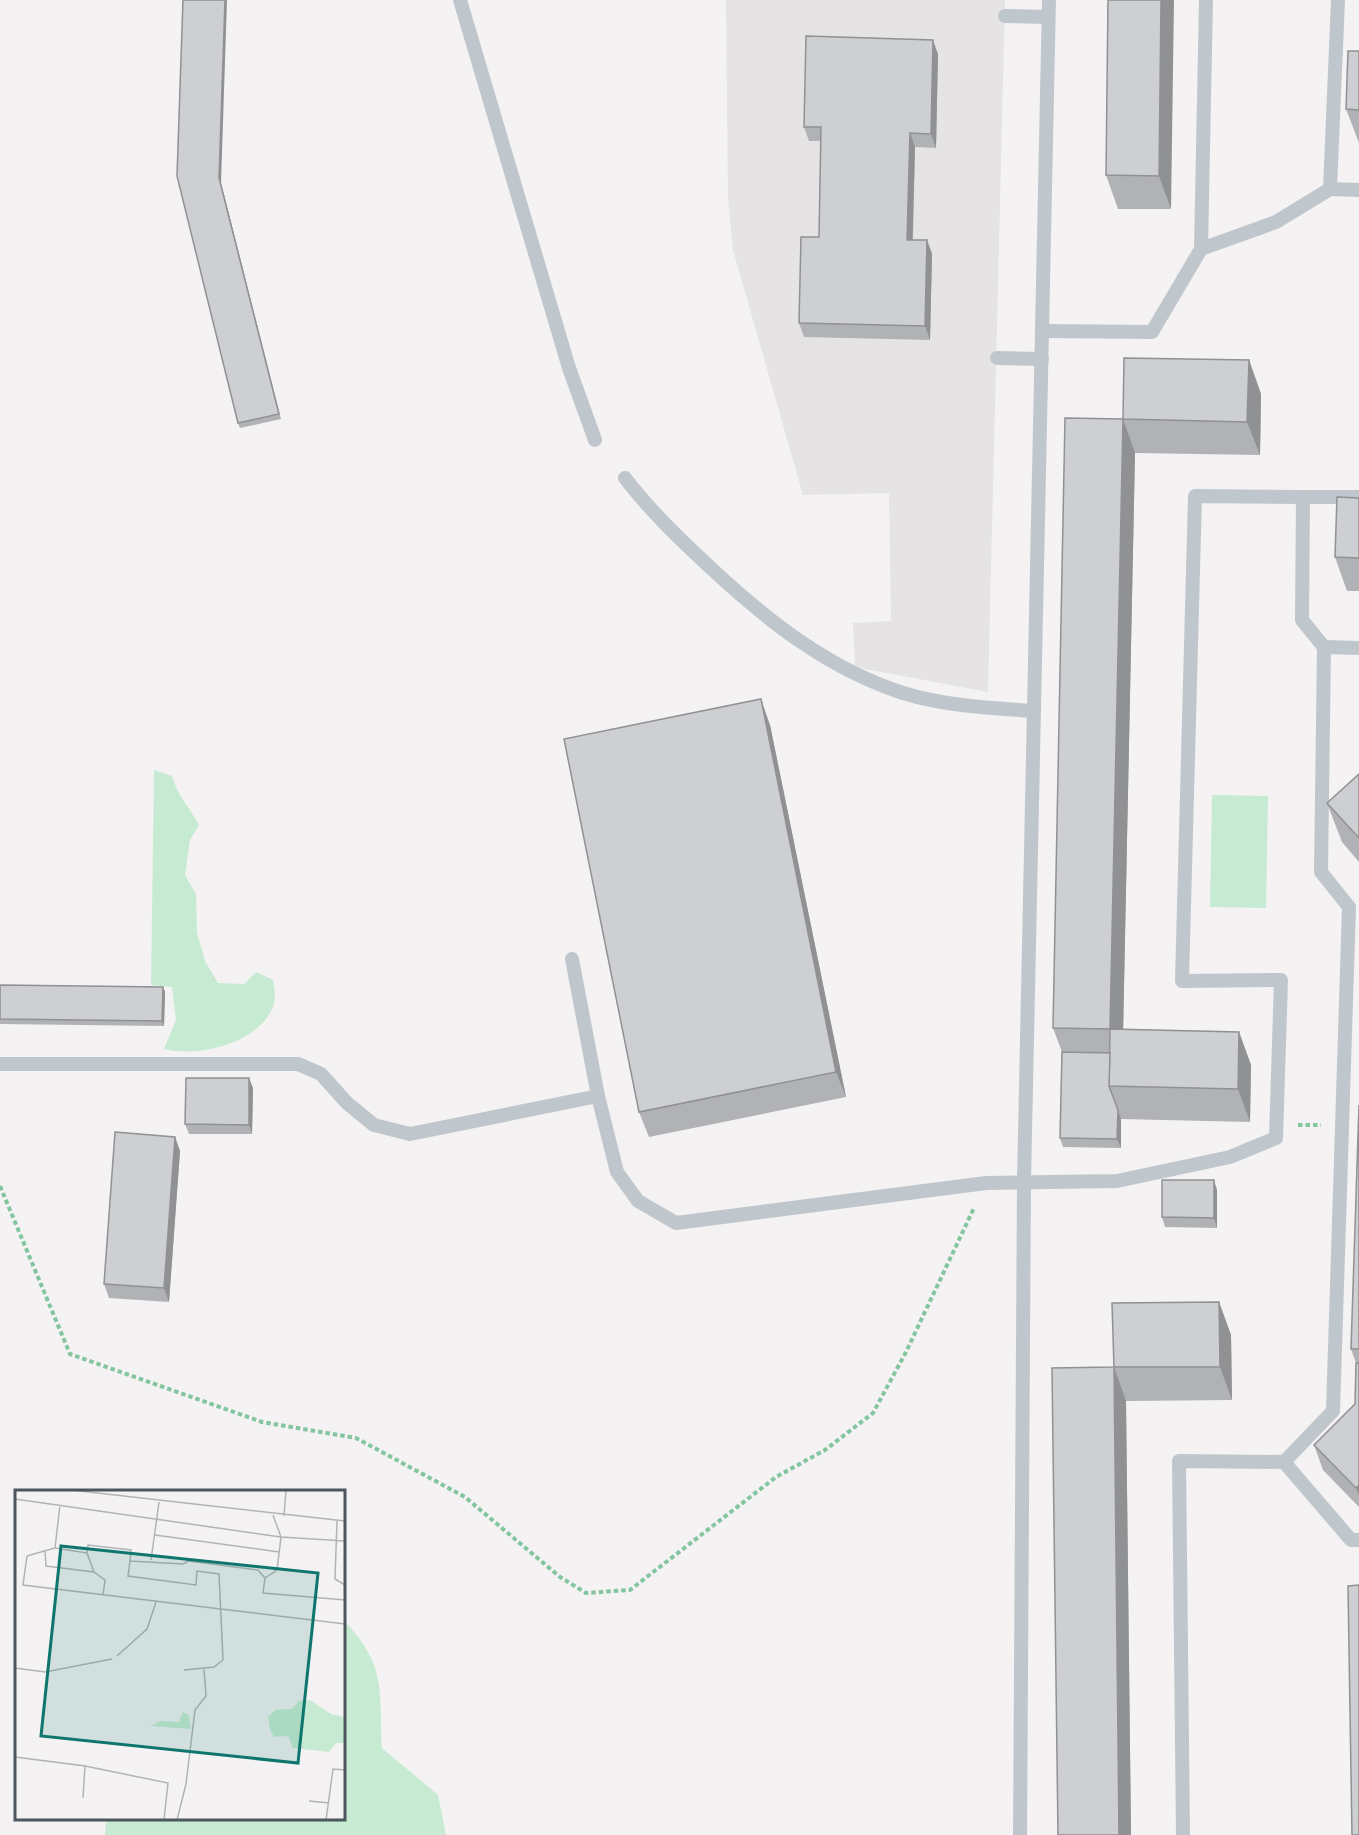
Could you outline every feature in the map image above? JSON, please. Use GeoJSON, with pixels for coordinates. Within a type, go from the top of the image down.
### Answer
{"type":"FeatureCollection","features":[{"type":"Feature","properties":{"kind":"lane"},"geometry":{"type":"LineString","coordinates":[[460,0],[569,368],[595,440]]}},
{"type":"Feature","properties":{"kind":"lane"},"geometry":{"type":"LineString","coordinates":[[1020,1835],[1024,1180],[1049,0]]}},
{"type":"Feature","properties":{"kind":"lane"},"geometry":{"type":"LineString","coordinates":[[1042,331],[1152,332],[1201,249],[1206,0]]}},
{"type":"Feature","properties":{"kind":"lane"},"geometry":{"type":"LineString","coordinates":[[1330,189],[1338,0]]}},
{"type":"Feature","properties":{"kind":"lane"},"geometry":{"type":"LineString","coordinates":[[1005,16],[1048,17]]}},
{"type":"Feature","properties":{"kind":"lane"},"geometry":{"type":"LineString","coordinates":[[1201,249],[1276,222],[1330,189],[1359,190]]}},
{"type":"Feature","properties":{"kind":"lane"},"geometry":{"type":"LineString","coordinates":[[997,358],[1042,359]]}},
{"type":"Feature","properties":{"kind":"lane"},"geometry":{"type":"LineString","coordinates":[[625,478],[655,516],[764,617],[837,665],[904,693],[972,706],[1034,711]]}},
{"type":"Feature","properties":{"kind":"lane"},"geometry":{"type":"LineString","coordinates":[[572,958],[598,1096],[617,1172],[638,1201],[676,1223],[986,1183],[1024,1180],[1117,1181],[1230,1157],[1276,1138],[1281,980],[1182,981],[1195,496],[1359,497]]}},
{"type":"Feature","properties":{"kind":"lane"},"geometry":{"type":"LineString","coordinates":[[1183,1835],[1179,1461],[1284,1462],[1333,1411],[1350,907],[1321,872],[1324,647],[1302,620],[1303,497]]}},
{"type":"Feature","properties":{"kind":"lane"},"geometry":{"type":"LineString","coordinates":[[1324,647],[1359,648]]}},
{"type":"Feature","properties":{"kind":"lane"},"geometry":{"type":"LineString","coordinates":[[0,1064],[298,1064],[321,1074],[347,1103],[374,1125],[410,1134],[598,1096]]}},
{"type":"Feature","properties":{"kind":"lane"},"geometry":{"type":"LineString","coordinates":[[1284,1462],[1350,1540],[1359,1540]]}},
{"type":"Feature","properties":{"kind":"path"},"geometry":{"type":"LineString","coordinates":[[1276,1125],[1342,1125]]}},
{"type":"Feature","properties":{"kind":"path"},"geometry":{"type":"LineString","coordinates":[[0,1186],[70,1354],[262,1422],[356,1438],[465,1497],[560,1577],[586,1593],[630,1590],[776,1477],[825,1450],[873,1413],[906,1352],[986,1183]]}},
{"type":"Feature","properties":{"kind":"shaded area"},"geometry":{"type":"Polygon","coordinates":[[[726,0],[1005,0],[988,692],[855,667],[853,623],[891,621],[889,493],[803,495],[733,250],[728,198],[726,0]]]}},
{"type":"Feature","properties":{"kind":"green space"},"geometry":{"type":"Polygon","coordinates":[[[154,770],[172,776],[199,825],[190,840],[185,875],[196,894],[197,933],[205,961],[218,983],[244,984],[256,972],[273,980],[275,1001],[267,1018],[243,1038],[211,1049],[179,1051],[164,1049],[176,1020],[172,987],[151,985],[154,770]]]}},
{"type":"Feature","properties":{"kind":"green space"},"geometry":{"type":"Polygon","coordinates":[[[1212,795],[1268,796],[1266,908],[1210,907],[1212,795]]]}},
{"type":"Feature","properties":{"kind":"green space"},"geometry":{"type":"Polygon","coordinates":[[[345,1622],[368,1651],[374,1665],[380,1694],[382,1748],[438,1795],[446,1835],[105,1835],[106,1820],[345,1820],[345,1622]]]}},
{"type":"Feature","properties":{"kind":"building"},"geometry":{"type":"Polygon","coordinates":[[[183,0],[225,0],[219,178],[279,414],[238,423],[177,176],[183,0]]]}},
{"type":"Feature","properties":{"kind":"building"},"geometry":{"type":"Polygon","coordinates":[[[1108,0],[1161,0],[1159,176],[1106,175],[1108,0]]]}},
{"type":"Feature","properties":{"kind":"building"},"geometry":{"type":"Polygon","coordinates":[[[806,36],[933,40],[931,134],[910,133],[907,240],[927,240],[925,326],[799,323],[801,237],[819,237],[821,127],[804,127],[806,36]]]}},
{"type":"Feature","properties":{"kind":"building"},"geometry":{"type":"Polygon","coordinates":[[[1348,51],[1359,51],[1359,110],[1346,109],[1348,51]]]}},
{"type":"Feature","properties":{"kind":"building"},"geometry":{"type":"Polygon","coordinates":[[[1124,358],[1249,360],[1247,422],[1123,419],[1124,358]]]}},
{"type":"Feature","properties":{"kind":"building"},"geometry":{"type":"Polygon","coordinates":[[[1065,418],[1123,419],[1110,1029],[1053,1028],[1065,418]]]}},
{"type":"Feature","properties":{"kind":"building"},"geometry":{"type":"Polygon","coordinates":[[[1337,497],[1359,498],[1359,558],[1335,557],[1337,497]]]}},
{"type":"Feature","properties":{"kind":"building"},"geometry":{"type":"Polygon","coordinates":[[[761,699],[836,1072],[639,1112],[564,739],[761,699]]]}},
{"type":"Feature","properties":{"kind":"building"},"geometry":{"type":"Polygon","coordinates":[[[1359,774],[1359,838],[1327,803],[1359,774]]]}},
{"type":"Feature","properties":{"kind":"building"},"geometry":{"type":"Polygon","coordinates":[[[0,985],[163,987],[162,1021],[0,1019],[0,985]]]}},
{"type":"Feature","properties":{"kind":"building"},"geometry":{"type":"Polygon","coordinates":[[[1110,1029],[1239,1032],[1238,1089],[1109,1086],[1110,1029]]]}},
{"type":"Feature","properties":{"kind":"building"},"geometry":{"type":"Polygon","coordinates":[[[1062,1052],[1110,1053],[1109,1086],[1118,1110],[1117,1139],[1060,1138],[1062,1052]]]}},
{"type":"Feature","properties":{"kind":"building"},"geometry":{"type":"Polygon","coordinates":[[[186,1078],[249,1078],[249,1125],[185,1124],[186,1078]]]}},
{"type":"Feature","properties":{"kind":"building"},"geometry":{"type":"Polygon","coordinates":[[[1359,1105],[1359,1349],[1351,1349],[1359,1105]]]}},
{"type":"Feature","properties":{"kind":"building"},"geometry":{"type":"Polygon","coordinates":[[[115,1132],[175,1137],[164,1288],[104,1284],[115,1132]]]}},
{"type":"Feature","properties":{"kind":"building"},"geometry":{"type":"Polygon","coordinates":[[[1162,1180],[1214,1180],[1214,1218],[1162,1217],[1162,1180]]]}},
{"type":"Feature","properties":{"kind":"building"},"geometry":{"type":"Polygon","coordinates":[[[1219,1302],[1220,1367],[1114,1367],[1112,1303],[1219,1302]]]}},
{"type":"Feature","properties":{"kind":"building"},"geometry":{"type":"Polygon","coordinates":[[[1356,1363],[1359,1363],[1359,1485],[1356,1488],[1314,1445],[1355,1404],[1356,1363]]]}},
{"type":"Feature","properties":{"kind":"building"},"geometry":{"type":"Polygon","coordinates":[[[1114,1367],[1119,1835],[1058,1835],[1052,1368],[1114,1367]]]}},
{"type":"Feature","properties":{"kind":"building"},"geometry":{"type":"Polygon","coordinates":[[[1359,1585],[1359,1835],[1352,1835],[1348,1586],[1359,1585]]]}}]}
